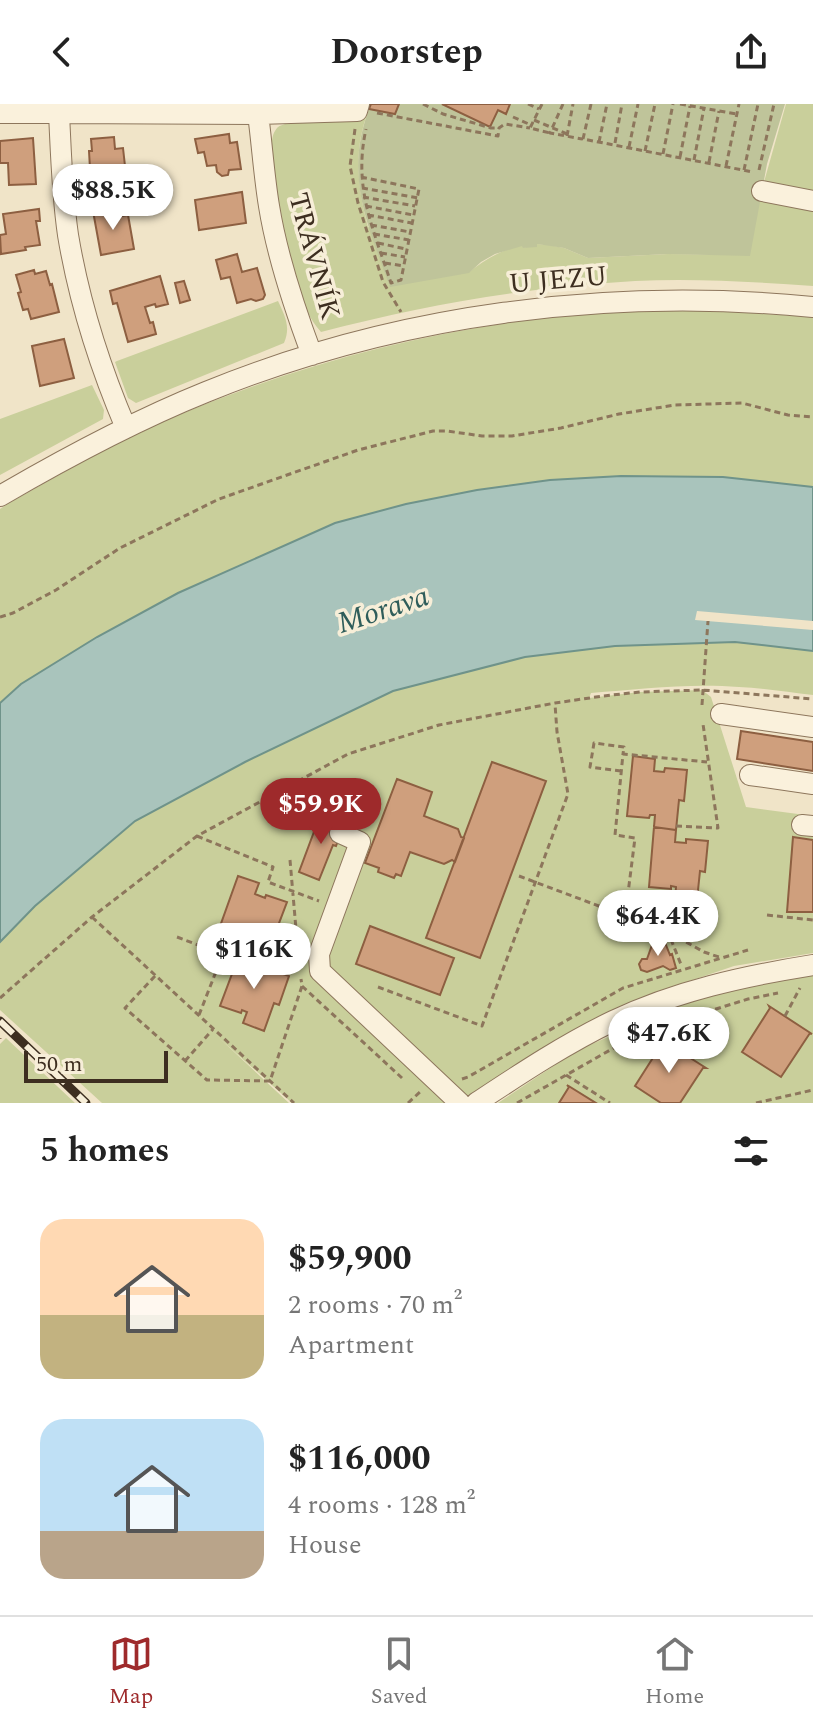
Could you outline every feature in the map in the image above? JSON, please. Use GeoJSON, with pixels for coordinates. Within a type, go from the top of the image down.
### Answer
{"type":"FeatureCollection","features":[{"type":"Feature","properties":{"kind":"street"},"geometry":{"type":"LineString","coordinates":[[60,108],[61,176],[68,234],[103,367],[126,428]]}},
{"type":"Feature","properties":{"kind":"street"},"geometry":{"type":"LineString","coordinates":[[0,113],[60,108],[258,114],[364,113]]}},
{"type":"Feature","properties":{"kind":"street","name":"TRÁVNÍK"},"geometry":{"type":"LineString","coordinates":[[0,496],[126,428],[209,391],[312,355],[290,289],[269,207],[258,114]]}},
{"type":"Feature","properties":{"kind":"street"},"geometry":{"type":"LineString","coordinates":[[762,191],[813,201]]}},
{"type":"Feature","properties":{"kind":"street","name":"U JEZU"},"geometry":{"type":"LineString","coordinates":[[312,355],[418,328],[488,315],[578,305],[701,300],[813,307]]}},
{"type":"Feature","properties":{"kind":"street"},"geometry":{"type":"LineString","coordinates":[[712,717],[813,727]]}},
{"type":"Feature","properties":{"kind":"street"},"geometry":{"type":"LineString","coordinates":[[750,775],[813,784]]}},
{"type":"Feature","properties":{"kind":"street"},"geometry":{"type":"LineString","coordinates":[[340,833],[360,842],[319,954],[309,967],[390,1036],[460,1103]]}},
{"type":"Feature","properties":{"kind":"street"},"geometry":{"type":"LineString","coordinates":[[476,1103],[582,1037],[640,1010],[692,991],[756,974],[813,965]]}},
{"type":"Feature","properties":{"kind":"path"},"geometry":{"type":"LineString","coordinates":[[423,104],[443,114],[491,128],[505,124],[551,130],[758,173],[774,104]]}},
{"type":"Feature","properties":{"kind":"path"},"geometry":{"type":"LineString","coordinates":[[528,104],[539,109]]}},
{"type":"Feature","properties":{"kind":"path"},"geometry":{"type":"LineString","coordinates":[[531,127],[542,104]]}},
{"type":"Feature","properties":{"kind":"path"},"geometry":{"type":"LineString","coordinates":[[551,130],[563,104]]}},
{"type":"Feature","properties":{"kind":"path"},"geometry":{"type":"LineString","coordinates":[[567,135],[573,104]]}},
{"type":"Feature","properties":{"kind":"path"},"geometry":{"type":"LineString","coordinates":[[583,139],[591,104]]}},
{"type":"Feature","properties":{"kind":"path"},"geometry":{"type":"LineString","coordinates":[[599,142],[607,104]]}},
{"type":"Feature","properties":{"kind":"path"},"geometry":{"type":"LineString","coordinates":[[615,145],[622,104]]}},
{"type":"Feature","properties":{"kind":"path"},"geometry":{"type":"LineString","coordinates":[[629,148],[638,104]]}},
{"type":"Feature","properties":{"kind":"path"},"geometry":{"type":"LineString","coordinates":[[645,151],[655,104]]}},
{"type":"Feature","properties":{"kind":"path"},"geometry":{"type":"LineString","coordinates":[[663,154],[673,104]]}},
{"type":"Feature","properties":{"kind":"path"},"geometry":{"type":"LineString","coordinates":[[680,104],[737,114]]}},
{"type":"Feature","properties":{"kind":"path"},"geometry":{"type":"LineString","coordinates":[[726,166],[739,104]]}},
{"type":"Feature","properties":{"kind":"path"},"geometry":{"type":"LineString","coordinates":[[744,170],[758,104]]}},
{"type":"Feature","properties":{"kind":"path"},"geometry":{"type":"LineString","coordinates":[[680,157],[690,106]]}},
{"type":"Feature","properties":{"kind":"path"},"geometry":{"type":"LineString","coordinates":[[694,160],[704,108]]}},
{"type":"Feature","properties":{"kind":"path"},"geometry":{"type":"LineString","coordinates":[[709,163],[719,111]]}},
{"type":"Feature","properties":{"kind":"path"},"geometry":{"type":"LineString","coordinates":[[364,113],[498,136],[499,128]]}},
{"type":"Feature","properties":{"kind":"path"},"geometry":{"type":"LineString","coordinates":[[361,177],[419,189],[401,280],[391,283],[363,197],[361,177],[364,113]]}},
{"type":"Feature","properties":{"kind":"path"},"geometry":{"type":"LineString","coordinates":[[364,113],[350,166],[358,203],[383,282],[404,319]]}},
{"type":"Feature","properties":{"kind":"path"},"geometry":{"type":"LineString","coordinates":[[513,117],[531,127]]}},
{"type":"Feature","properties":{"kind":"path"},"geometry":{"type":"LineString","coordinates":[[534,120],[551,130]]}},
{"type":"Feature","properties":{"kind":"path"},"geometry":{"type":"LineString","coordinates":[[362,188],[418,198]]}},
{"type":"Feature","properties":{"kind":"path"},"geometry":{"type":"LineString","coordinates":[[363,197],[416,206]]}},
{"type":"Feature","properties":{"kind":"path"},"geometry":{"type":"LineString","coordinates":[[366,206],[414,215]]}},
{"type":"Feature","properties":{"kind":"path"},"geometry":{"type":"LineString","coordinates":[[368,215],[412,224]]}},
{"type":"Feature","properties":{"kind":"path"},"geometry":{"type":"LineString","coordinates":[[371,225],[410,232]]}},
{"type":"Feature","properties":{"kind":"path"},"geometry":{"type":"LineString","coordinates":[[374,234],[409,240]]}},
{"type":"Feature","properties":{"kind":"path"},"geometry":{"type":"LineString","coordinates":[[378,243],[407,249]]}},
{"type":"Feature","properties":{"kind":"path"},"geometry":{"type":"LineString","coordinates":[[381,253],[405,257]]}},
{"type":"Feature","properties":{"kind":"path"},"geometry":{"type":"LineString","coordinates":[[385,263],[404,266]]}},
{"type":"Feature","properties":{"kind":"path"},"geometry":{"type":"LineString","coordinates":[[0,617],[56,590],[120,548],[219,499],[358,450],[433,431],[512,436],[675,405],[742,403],[788,415],[813,417]]}},
{"type":"Feature","properties":{"kind":"path"},"geometry":{"type":"LineString","coordinates":[[702,690],[708,621]]}},
{"type":"Feature","properties":{"kind":"path"},"geometry":{"type":"LineString","coordinates":[[0,998],[92,917],[197,836],[348,754],[439,725],[555,703],[640,692],[702,690],[813,699]]}},
{"type":"Feature","properties":{"kind":"path"},"geometry":{"type":"LineString","coordinates":[[378,987],[482,1026],[568,794],[555,703]]}},
{"type":"Feature","properties":{"kind":"path"},"geometry":{"type":"LineString","coordinates":[[676,826],[718,828],[707,762],[712,717]]}},
{"type":"Feature","properties":{"kind":"path"},"geometry":{"type":"LineString","coordinates":[[621,771],[590,767],[594,743],[624,747],[615,835],[635,838],[625,917]]}},
{"type":"Feature","properties":{"kind":"path"},"geometry":{"type":"LineString","coordinates":[[623,754],[707,762]]}},
{"type":"Feature","properties":{"kind":"path"},"geometry":{"type":"LineString","coordinates":[[197,836],[273,867],[268,882],[337,907]]}},
{"type":"Feature","properties":{"kind":"path"},"geometry":{"type":"LineString","coordinates":[[290,860],[298,952]]}},
{"type":"Feature","properties":{"kind":"path"},"geometry":{"type":"LineString","coordinates":[[519,876],[668,932],[704,952],[722,958]]}},
{"type":"Feature","properties":{"kind":"path"},"geometry":{"type":"LineString","coordinates":[[767,915],[813,920]]}},
{"type":"Feature","properties":{"kind":"path"},"geometry":{"type":"LineString","coordinates":[[92,917],[294,1103]]}},
{"type":"Feature","properties":{"kind":"path"},"geometry":{"type":"LineString","coordinates":[[177,937],[223,954]]}},
{"type":"Feature","properties":{"kind":"path"},"geometry":{"type":"LineString","coordinates":[[199,1015],[228,941]]}},
{"type":"Feature","properties":{"kind":"path"},"geometry":{"type":"LineString","coordinates":[[262,954],[309,967],[270,1081]]}},
{"type":"Feature","properties":{"kind":"path"},"geometry":{"type":"LineString","coordinates":[[155,976],[125,1008],[207,1080],[270,1081]]}},
{"type":"Feature","properties":{"kind":"path"},"geometry":{"type":"LineString","coordinates":[[302,986],[409,1084]]}},
{"type":"Feature","properties":{"kind":"path"},"geometry":{"type":"LineString","coordinates":[[517,1103],[626,1041],[748,999],[800,988],[785,1016]]}},
{"type":"Feature","properties":{"kind":"path"},"geometry":{"type":"LineString","coordinates":[[185,1061],[213,1029]]}},
{"type":"Feature","properties":{"kind":"path"},"geometry":{"type":"LineString","coordinates":[[565,1075],[610,1103]]}},
{"type":"Feature","properties":{"kind":"path"},"geometry":{"type":"LineString","coordinates":[[756,1103],[813,1090]]}},
{"type":"Feature","properties":{"kind":"green space"},"geometry":{"type":"Polygon","coordinates":[[[371,104],[785,104],[767,164],[750,256],[668,254],[588,258],[564,248],[537,244],[537,247],[522,246],[495,254],[469,273],[390,287],[366,218],[358,175],[363,129],[371,104]]]}},
{"type":"Feature","properties":{"kind":"green space"},"geometry":{"type":"Polygon","coordinates":[[[786,104],[813,104],[813,198],[762,189],[786,104]]]}},
{"type":"Feature","properties":{"kind":"green space"},"geometry":{"type":"Polygon","coordinates":[[[369,109],[358,168],[368,227],[468,273],[500,252],[537,244],[564,248],[588,258],[668,254],[749,255],[761,193],[813,204],[813,286],[679,280],[595,284],[476,299],[398,313],[321,332],[307,311],[295,275],[276,191],[272,144],[276,129],[291,123],[291,117],[363,120],[369,109]]]}},
{"type":"Feature","properties":{"kind":"green space"},"geometry":{"type":"Polygon","coordinates":[[[278,301],[287,327],[284,343],[136,403],[128,398],[115,362],[278,301]]]}},
{"type":"Feature","properties":{"kind":"green space"},"geometry":{"type":"Polygon","coordinates":[[[689,309],[813,317],[813,487],[723,477],[621,476],[550,480],[406,504],[335,523],[178,593],[97,637],[21,684],[0,703],[0,509],[9,503],[153,426],[248,388],[344,357],[493,325],[580,314],[689,309]]]}},
{"type":"Feature","properties":{"kind":"green space"},"geometry":{"type":"Polygon","coordinates":[[[92,385],[104,410],[103,419],[0,475],[0,419],[92,385]]]}},
{"type":"Feature","properties":{"kind":"green space"},"geometry":{"type":"Polygon","coordinates":[[[735,642],[813,651],[813,695],[758,688],[702,686],[591,693],[589,698],[702,690],[711,697],[746,807],[813,816],[813,953],[734,966],[666,989],[605,1015],[456,1103],[292,1103],[218,1037],[289,1103],[102,1103],[0,1010],[0,942],[35,906],[135,821],[245,762],[393,691],[525,657],[615,646],[735,642]]]}},
{"type":"Feature","properties":{"kind":"green space"},"geometry":{"type":"Polygon","coordinates":[[[813,975],[813,1103],[498,1103],[576,1051],[681,1005],[764,981],[813,975]]]}},
{"type":"Feature","properties":{"kind":"green space"},"geometry":{"type":"Polygon","coordinates":[[[6,1038],[75,1103],[0,1103],[0,1044],[6,1038]]]}},
{"type":"Feature","properties":{"kind":"water","name":"Morava"},"geometry":{"type":"Polygon","coordinates":[[[621,476],[723,477],[813,487],[813,651],[735,642],[615,646],[525,657],[393,691],[245,762],[135,821],[35,906],[0,942],[0,703],[21,684],[97,637],[178,593],[335,523],[406,504],[477,490],[550,480],[621,476]]]}},
{"type":"Feature","properties":{"kind":"pier"},"geometry":{"type":"Polygon","coordinates":[[[697,611],[813,621],[813,630],[695,620],[697,611]]]}},
{"type":"Feature","properties":{"kind":"building"},"geometry":{"type":"Polygon","coordinates":[[[371,104],[399,104],[395,114],[369,109],[371,104]]]}},
{"type":"Feature","properties":{"kind":"building"},"geometry":{"type":"Polygon","coordinates":[[[442,104],[510,104],[506,114],[498,110],[490,127],[442,104]]]}},
{"type":"Feature","properties":{"kind":"building"},"geometry":{"type":"Polygon","coordinates":[[[229,134],[230,143],[237,142],[241,169],[229,170],[228,175],[222,176],[217,172],[216,165],[207,166],[204,152],[198,153],[195,139],[229,134]]]}},
{"type":"Feature","properties":{"kind":"building"},"geometry":{"type":"Polygon","coordinates":[[[114,137],[115,149],[123,148],[125,166],[115,166],[116,180],[112,184],[91,186],[91,139],[114,137]]]}},
{"type":"Feature","properties":{"kind":"building"},"geometry":{"type":"Polygon","coordinates":[[[33,138],[36,184],[9,185],[8,163],[0,163],[0,141],[33,138]]]}},
{"type":"Feature","properties":{"kind":"building"},"geometry":{"type":"Polygon","coordinates":[[[242,192],[246,223],[199,230],[195,200],[242,192]]]}},
{"type":"Feature","properties":{"kind":"building"},"geometry":{"type":"Polygon","coordinates":[[[113,208],[115,217],[128,215],[134,249],[101,255],[93,211],[113,208]]]}},
{"type":"Feature","properties":{"kind":"building"},"geometry":{"type":"Polygon","coordinates":[[[39,209],[40,221],[36,221],[40,245],[1,254],[0,235],[6,234],[3,214],[39,209]]]}},
{"type":"Feature","properties":{"kind":"building"},"geometry":{"type":"Polygon","coordinates":[[[237,254],[242,272],[257,268],[265,295],[263,299],[237,303],[230,277],[221,279],[216,260],[237,254]]]}},
{"type":"Feature","properties":{"kind":"building"},"geometry":{"type":"Polygon","coordinates":[[[34,270],[35,274],[46,271],[59,312],[31,319],[28,309],[23,310],[16,275],[34,270]]]}},
{"type":"Feature","properties":{"kind":"building"},"geometry":{"type":"Polygon","coordinates":[[[160,276],[168,304],[145,307],[156,334],[128,342],[117,303],[113,304],[110,291],[160,276]]]}},
{"type":"Feature","properties":{"kind":"building"},"geometry":{"type":"Polygon","coordinates":[[[184,281],[190,300],[180,303],[175,283],[184,281]]]}},
{"type":"Feature","properties":{"kind":"building"},"geometry":{"type":"Polygon","coordinates":[[[64,339],[74,378],[40,386],[32,346],[64,339]]]}},
{"type":"Feature","properties":{"kind":"building"},"geometry":{"type":"Polygon","coordinates":[[[741,731],[813,742],[813,771],[737,759],[741,731]]]}},
{"type":"Feature","properties":{"kind":"building"},"geometry":{"type":"Polygon","coordinates":[[[633,756],[655,759],[654,771],[664,772],[665,768],[687,770],[684,801],[679,800],[676,830],[654,827],[655,815],[649,818],[627,816],[633,756]]]}},
{"type":"Feature","properties":{"kind":"building"},"geometry":{"type":"Polygon","coordinates":[[[492,762],[546,781],[480,958],[426,938],[492,762]]]}},
{"type":"Feature","properties":{"kind":"building"},"geometry":{"type":"Polygon","coordinates":[[[397,779],[432,792],[424,816],[458,829],[464,838],[455,862],[452,860],[444,864],[410,852],[401,876],[396,874],[394,878],[365,863],[397,779]]]}},
{"type":"Feature","properties":{"kind":"building"},"geometry":{"type":"Polygon","coordinates":[[[321,813],[345,822],[319,880],[299,872],[321,813]]]}},
{"type":"Feature","properties":{"kind":"building"},"geometry":{"type":"Polygon","coordinates":[[[654,827],[676,830],[675,842],[686,843],[686,839],[708,841],[705,872],[700,871],[697,900],[675,898],[676,887],[649,887],[654,827]]]}},
{"type":"Feature","properties":{"kind":"building"},"geometry":{"type":"Polygon","coordinates":[[[793,837],[813,840],[813,912],[787,912],[793,837]]]}},
{"type":"Feature","properties":{"kind":"building"},"geometry":{"type":"Polygon","coordinates":[[[238,876],[259,883],[255,894],[287,902],[276,931],[272,929],[261,957],[241,950],[245,938],[240,936],[238,939],[218,932],[238,876]]]}},
{"type":"Feature","properties":{"kind":"building"},"geometry":{"type":"Polygon","coordinates":[[[370,926],[454,958],[440,995],[356,964],[370,926]]]}},
{"type":"Feature","properties":{"kind":"building"},"geometry":{"type":"Polygon","coordinates":[[[664,940],[676,968],[670,970],[663,966],[647,972],[641,970],[639,964],[642,959],[647,959],[652,945],[664,940]]]}},
{"type":"Feature","properties":{"kind":"building"},"geometry":{"type":"Polygon","coordinates":[[[241,950],[261,957],[257,968],[289,976],[279,1005],[274,1003],[264,1031],[243,1023],[247,1012],[220,1006],[241,950]]]}},
{"type":"Feature","properties":{"kind":"building"},"geometry":{"type":"Polygon","coordinates":[[[769,1006],[812,1034],[781,1077],[742,1052],[769,1006]]]}},
{"type":"Feature","properties":{"kind":"building"},"geometry":{"type":"Polygon","coordinates":[[[662,1040],[706,1068],[703,1068],[680,1103],[661,1103],[635,1086],[662,1040]]]}},
{"type":"Feature","properties":{"kind":"building"},"geometry":{"type":"Polygon","coordinates":[[[567,1085],[596,1103],[559,1103],[569,1087],[567,1085]]]}},
{"type":"Feature","properties":{"kind":"railway"},"geometry":{"type":"LineString","coordinates":[[0,1021],[86,1103]]}}]}
